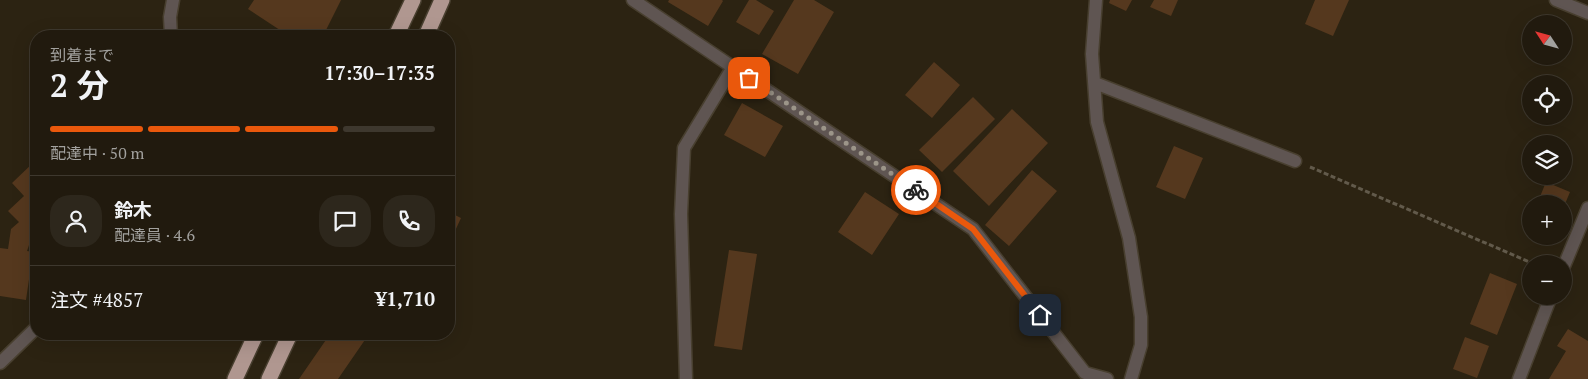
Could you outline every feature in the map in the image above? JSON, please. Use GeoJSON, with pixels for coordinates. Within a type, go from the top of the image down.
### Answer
{"type":"FeatureCollection","features":[{"type":"Feature","properties":{"kind":"highway"},"geometry":{"type":"LineString","coordinates":[[399,30],[413,0]]}},
{"type":"Feature","properties":{"kind":"highway"},"geometry":{"type":"LineString","coordinates":[[429,30],[442,0]]}},
{"type":"Feature","properties":{"kind":"highway"},"geometry":{"type":"LineString","coordinates":[[235,379],[253,340]]}},
{"type":"Feature","properties":{"kind":"highway"},"geometry":{"type":"LineString","coordinates":[[269,379],[287,340]]}},
{"type":"Feature","properties":{"kind":"street"},"geometry":{"type":"LineString","coordinates":[[171,30],[170,17],[173,0]]}},
{"type":"Feature","properties":{"kind":"street"},"geometry":{"type":"LineString","coordinates":[[633,0],[973,229],[1085,373],[1107,379]]}},
{"type":"Feature","properties":{"kind":"street"},"geometry":{"type":"LineString","coordinates":[[1096,0],[1092,54],[1097,122],[1129,238],[1141,316],[1141,345],[1131,379]]}},
{"type":"Feature","properties":{"kind":"street"},"geometry":{"type":"LineString","coordinates":[[1556,0],[1588,13]]}},
{"type":"Feature","properties":{"kind":"street"},"geometry":{"type":"LineString","coordinates":[[686,379],[681,214],[684,148],[733,67]]}},
{"type":"Feature","properties":{"kind":"street"},"geometry":{"type":"LineString","coordinates":[[1095,83],[1295,161]]}},
{"type":"Feature","properties":{"kind":"street"},"geometry":{"type":"LineString","coordinates":[[1569,255],[1588,208]]}},
{"type":"Feature","properties":{"kind":"street"},"geometry":{"type":"LineString","coordinates":[[1518,379],[1547,305]]}},
{"type":"Feature","properties":{"kind":"street"},"geometry":{"type":"LineString","coordinates":[[0,363],[30,334]]}},
{"type":"Feature","properties":{"kind":"path"},"geometry":{"type":"LineString","coordinates":[[1295,161],[1522,259]]}},
{"type":"Feature","properties":{"kind":"building"},"geometry":{"type":"Polygon","coordinates":[[[254,0],[341,0],[326,30],[280,30],[248,9],[254,0]]]}},
{"type":"Feature","properties":{"kind":"building"},"geometry":{"type":"Polygon","coordinates":[[[669,0],[723,1],[708,26],[668,2],[669,0]]]}},
{"type":"Feature","properties":{"kind":"building"},"geometry":{"type":"Polygon","coordinates":[[[749,0],[756,0],[774,11],[759,35],[736,22],[749,0]]]}},
{"type":"Feature","properties":{"kind":"building"},"geometry":{"type":"Polygon","coordinates":[[[794,0],[814,0],[834,12],[798,74],[762,54],[794,0]]]}},
{"type":"Feature","properties":{"kind":"building"},"geometry":{"type":"Polygon","coordinates":[[[1110,0],[1132,0],[1126,11],[1109,3],[1110,0]]]}},
{"type":"Feature","properties":{"kind":"building"},"geometry":{"type":"Polygon","coordinates":[[[1154,0],[1178,0],[1171,16],[1150,7],[1154,0]]]}},
{"type":"Feature","properties":{"kind":"building"},"geometry":{"type":"Polygon","coordinates":[[[1315,0],[1349,0],[1333,36],[1305,24],[1315,0]]]}},
{"type":"Feature","properties":{"kind":"building"},"geometry":{"type":"Polygon","coordinates":[[[934,62],[960,85],[932,118],[905,95],[934,62]]]}},
{"type":"Feature","properties":{"kind":"building"},"geometry":{"type":"Polygon","coordinates":[[[973,97],[995,119],[942,172],[919,150],[973,97]]]}},
{"type":"Feature","properties":{"kind":"building"},"geometry":{"type":"Polygon","coordinates":[[[742,103],[783,126],[765,157],[724,135],[742,103]]]}},
{"type":"Feature","properties":{"kind":"building"},"geometry":{"type":"Polygon","coordinates":[[[1012,109],[1048,143],[989,206],[953,171],[1012,109]]]}},
{"type":"Feature","properties":{"kind":"building"},"geometry":{"type":"Polygon","coordinates":[[[1174,146],[1203,158],[1185,199],[1156,187],[1174,146]]]}},
{"type":"Feature","properties":{"kind":"building"},"geometry":{"type":"Polygon","coordinates":[[[30,166],[30,242],[27,251],[30,252],[30,273],[26,300],[0,296],[0,248],[8,249],[11,229],[19,222],[8,211],[24,196],[12,183],[30,166]]]}},
{"type":"Feature","properties":{"kind":"building"},"geometry":{"type":"Polygon","coordinates":[[[1032,170],[1057,191],[1009,246],[985,225],[1032,170]]]}},
{"type":"Feature","properties":{"kind":"building"},"geometry":{"type":"Polygon","coordinates":[[[1545,185],[1553,185],[1570,192],[1569,195],[1541,195],[1545,185]]]}},
{"type":"Feature","properties":{"kind":"building"},"geometry":{"type":"Polygon","coordinates":[[[865,192],[899,214],[872,255],[838,232],[865,192]]]}},
{"type":"Feature","properties":{"kind":"building"},"geometry":{"type":"Polygon","coordinates":[[[455,215],[461,218],[455,231],[455,215]]]}},
{"type":"Feature","properties":{"kind":"building"},"geometry":{"type":"Polygon","coordinates":[[[729,250],[757,254],[742,350],[714,346],[729,250]]]}},
{"type":"Feature","properties":{"kind":"building"},"geometry":{"type":"Polygon","coordinates":[[[1490,273],[1517,284],[1497,335],[1470,324],[1490,273]]]}},
{"type":"Feature","properties":{"kind":"building"},"geometry":{"type":"Polygon","coordinates":[[[1568,329],[1588,341],[1588,379],[1549,379],[1566,351],[1557,346],[1568,329]]]}},
{"type":"Feature","properties":{"kind":"building"},"geometry":{"type":"Polygon","coordinates":[[[1465,337],[1489,346],[1477,378],[1453,369],[1465,337]]]}},
{"type":"Feature","properties":{"kind":"building"},"geometry":{"type":"Polygon","coordinates":[[[326,340],[365,340],[338,379],[299,379],[326,340]]]}},
{"type":"Feature","properties":{"kind":"way so far"},"geometry":{"type":"LineString","coordinates":[[749,78],[916,190]]}},
{"type":"Feature","properties":{"kind":"route"},"geometry":{"type":"LineString","coordinates":[[916,190],[973,229],[1040,315]]}}]}
